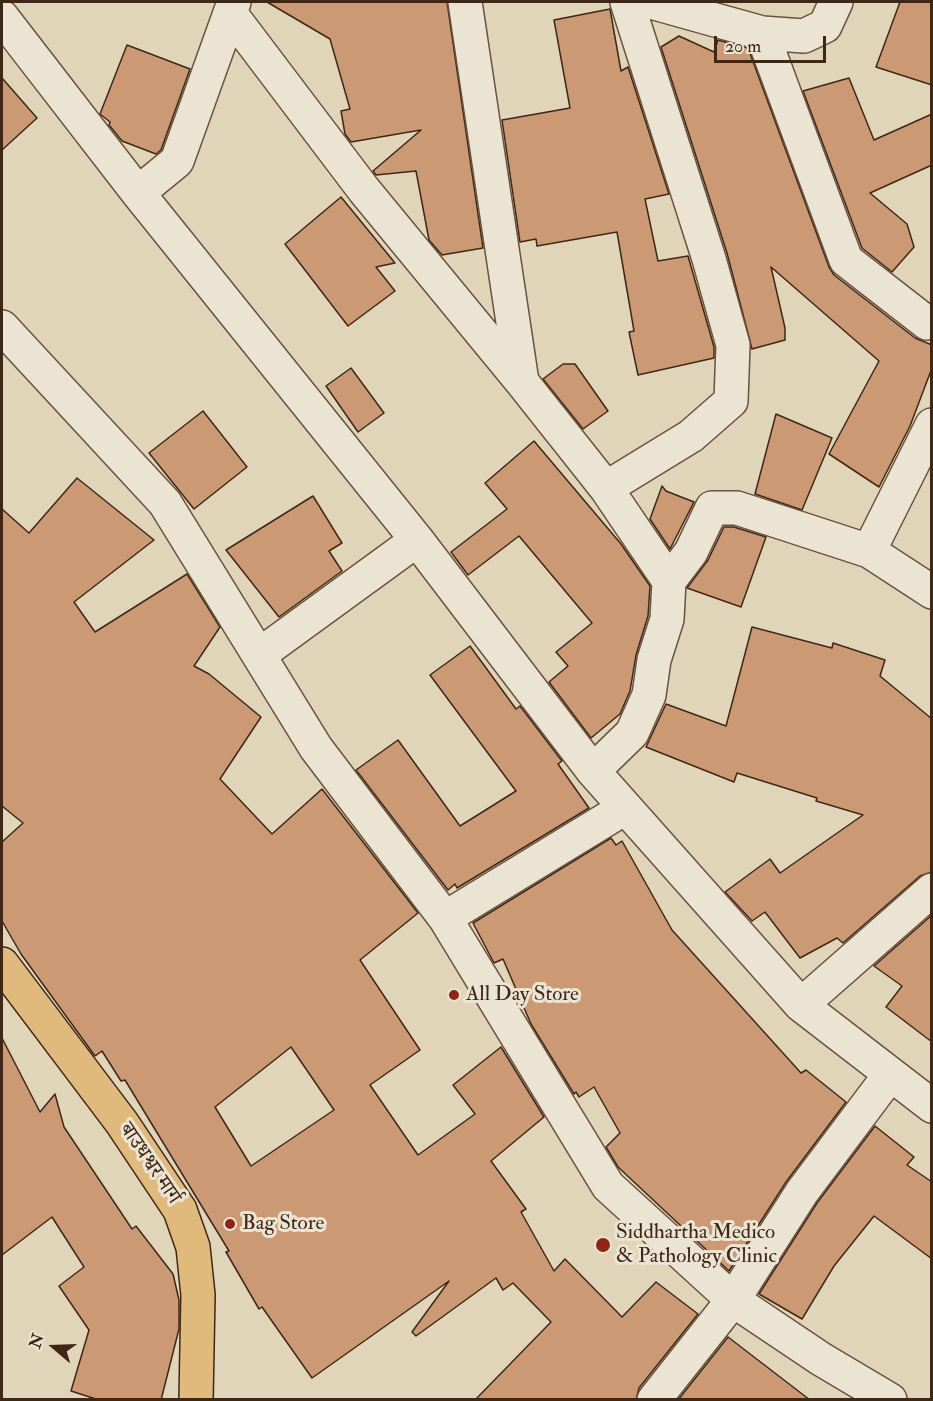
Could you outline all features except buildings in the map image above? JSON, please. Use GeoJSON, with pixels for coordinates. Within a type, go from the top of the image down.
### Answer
{"type":"FeatureCollection","features":[{"type":"Feature","properties":{"kind":"main road","name":"बाउधश्वर मार्ग"},"geometry":{"type":"LineString","coordinates":[[2,964],[122,1123],[180,1210],[193,1247],[198,1296],[196,1400]]}},
{"type":"Feature","properties":{"kind":"street"},"geometry":{"type":"LineString","coordinates":[[465,2],[522,382]]}},
{"type":"Feature","properties":{"kind":"street"},"geometry":{"type":"LineString","coordinates":[[606,488],[691,436],[731,401],[733,345],[709,258],[627,2]]}},
{"type":"Feature","properties":{"kind":"street"},"geometry":{"type":"LineString","coordinates":[[651,2],[762,33],[804,36],[825,26],[836,2]]}},
{"type":"Feature","properties":{"kind":"street"},"geometry":{"type":"LineString","coordinates":[[232,7],[363,190],[522,382],[606,488],[669,581]]}},
{"type":"Feature","properties":{"kind":"street"},"geometry":{"type":"LineString","coordinates":[[138,193],[177,161],[232,7]]}},
{"type":"Feature","properties":{"kind":"street"},"geometry":{"type":"LineString","coordinates":[[2,16],[138,193],[417,540],[593,771],[801,1005],[889,1076],[932,1106]]}},
{"type":"Feature","properties":{"kind":"street"},"geometry":{"type":"LineString","coordinates":[[762,33],[846,260],[930,323]]}},
{"type":"Feature","properties":{"kind":"street"},"geometry":{"type":"LineString","coordinates":[[2,327],[165,503],[316,748],[445,918],[608,1186],[733,1300],[821,1359],[890,1400]]}},
{"type":"Feature","properties":{"kind":"street"},"geometry":{"type":"LineString","coordinates":[[869,551],[932,425]]}},
{"type":"Feature","properties":{"kind":"street"},"geometry":{"type":"LineString","coordinates":[[593,771],[632,733],[649,695],[654,660],[667,619],[669,581],[692,552],[712,508],[737,508],[869,551],[932,592]]}},
{"type":"Feature","properties":{"kind":"street"},"geometry":{"type":"LineString","coordinates":[[259,655],[417,540]]}},
{"type":"Feature","properties":{"kind":"street"},"geometry":{"type":"LineString","coordinates":[[445,918],[625,808]]}},
{"type":"Feature","properties":{"kind":"street"},"geometry":{"type":"LineString","coordinates":[[801,1005],[932,890]]}},
{"type":"Feature","properties":{"kind":"street"},"geometry":{"type":"LineString","coordinates":[[654,1400],[733,1300],[802,1192],[889,1076]]}},
{"type":"Feature","properties":{"kind":"place","name":"All Day Store"},"geometry":{"type":"Point","coordinates":[454,995]}},
{"type":"Feature","properties":{"kind":"place","name":"Bag Store"},"geometry":{"type":"Point","coordinates":[230,1224]}},
{"type":"Feature","properties":{"kind":"place","name":"Siddhartha Medico & Pathology Clinic"},"geometry":{"type":"Point","coordinates":[603,1245]}}]}
